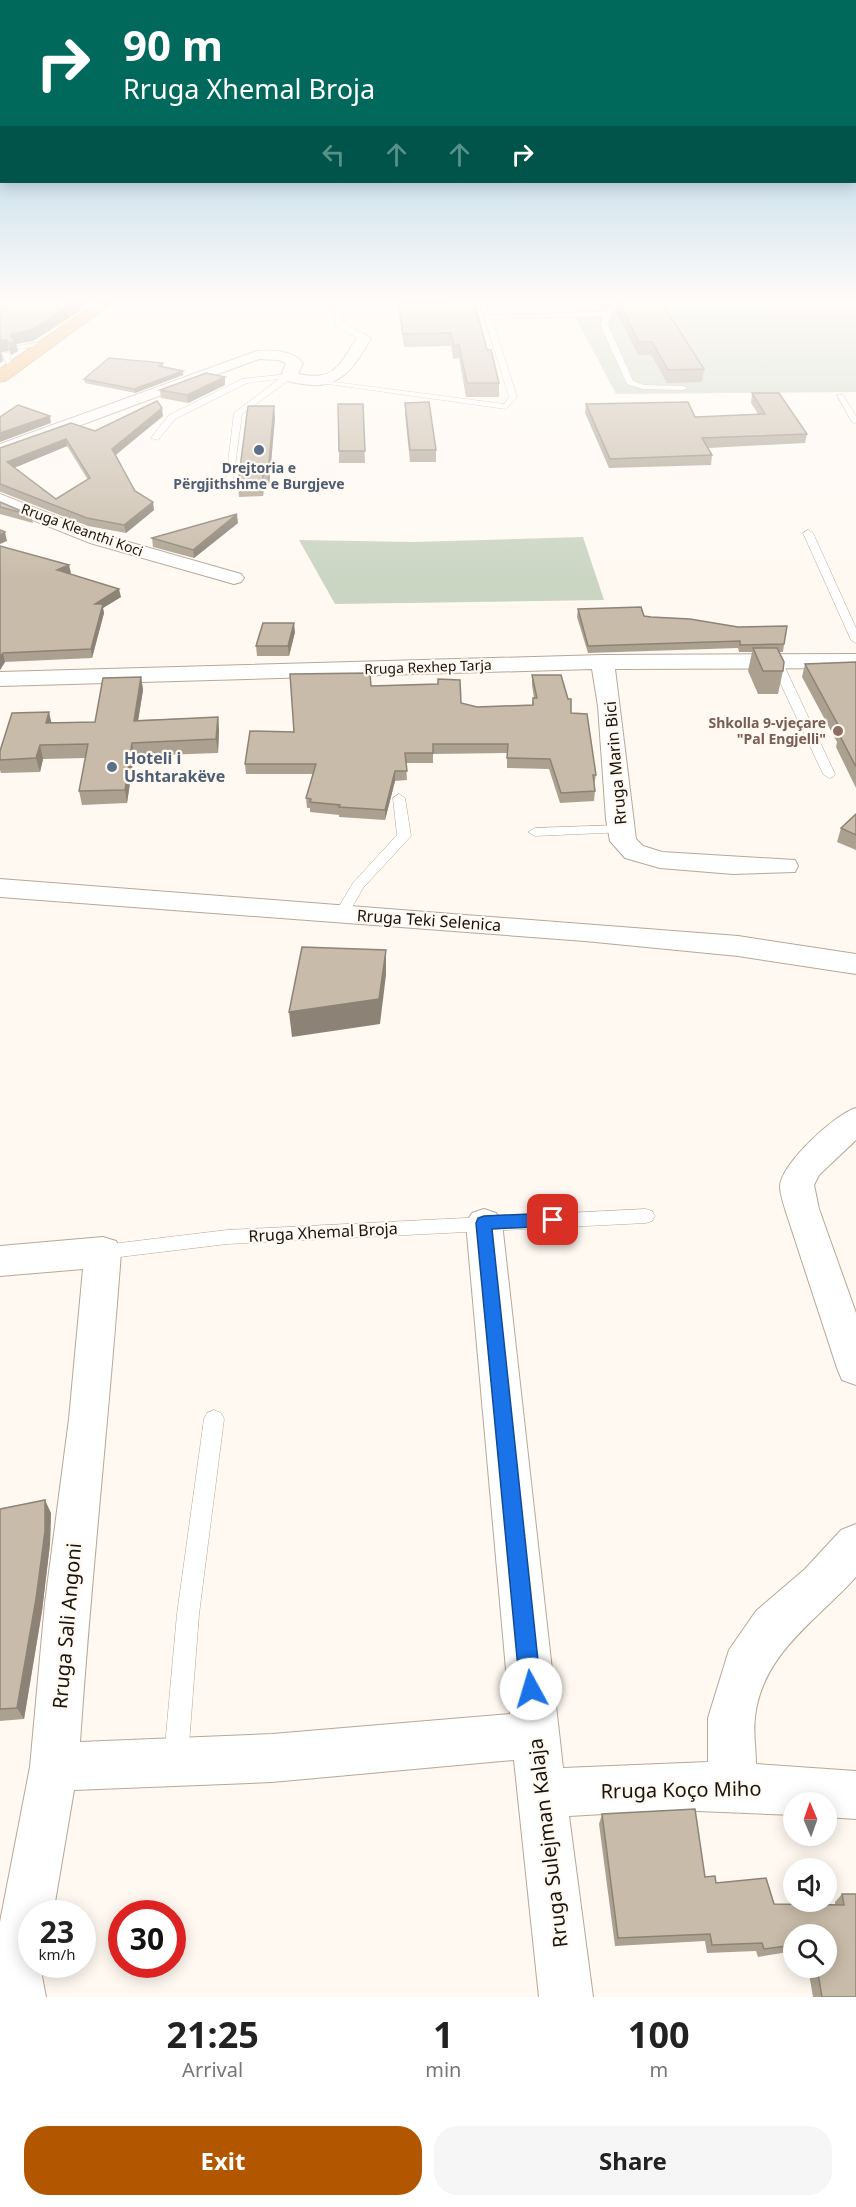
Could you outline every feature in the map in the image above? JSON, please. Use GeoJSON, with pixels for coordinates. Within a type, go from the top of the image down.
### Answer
{"type":"FeatureCollection","features":[{"type":"Feature","properties":{"kind":"street"},"geometry":{"type":"LineString","coordinates":[[0,450],[154,393]]}},
{"type":"Feature","properties":{"kind":"street","name":"Rruga Kleanthi Koci"},"geometry":{"type":"LineString","coordinates":[[0,500],[97,538],[234,578]]}},
{"type":"Feature","properties":{"kind":"street","name":"Rruga Rexhep Tarja"},"geometry":{"type":"LineString","coordinates":[[0,679],[602,662],[856,661]]}},
{"type":"Feature","properties":{"kind":"street","name":"Rruga Marin Bici"},"geometry":{"type":"LineString","coordinates":[[602,662],[609,689],[610,723],[622,841],[634,852],[646,858],[733,866],[785,866]]}},
{"type":"Feature","properties":{"kind":"street","name":"Rruga Teki Selenica"},"geometry":{"type":"LineString","coordinates":[[0,888],[342,913],[738,946],[856,964]]}},
{"type":"Feature","properties":{"kind":"street"},"geometry":{"type":"LineString","coordinates":[[855,1362],[802,1209],[797,1185],[807,1166],[856,1120]]}},
{"type":"Feature","properties":{"kind":"street","name":"Rruga Sulejman Kalaja"},"geometry":{"type":"LineString","coordinates":[[484,1223],[536,1735],[566,1997]]}},
{"type":"Feature","properties":{"kind":"street","name":"Rruga Xhemal Broja"},"geometry":{"type":"LineString","coordinates":[[0,1261],[103,1252]]}},
{"type":"Feature","properties":{"kind":"street","name":"Rruga Sali Angoni"},"geometry":{"type":"LineString","coordinates":[[12,1986],[54,1767],[67,1603],[89,1419],[103,1252]]}},
{"type":"Feature","properties":{"kind":"street"},"geometry":{"type":"LineString","coordinates":[[733,1787],[731,1718],[745,1666],[772,1627],[820,1584],[856,1545]]}},
{"type":"Feature","properties":{"kind":"street"},"geometry":{"type":"LineString","coordinates":[[54,1767],[272,1758],[536,1735]]}},
{"type":"Feature","properties":{"kind":"street","name":"Rruga Koço Miho"},"geometry":{"type":"LineString","coordinates":[[543,1793],[674,1786],[733,1787],[856,1795]]}},
{"type":"Feature","properties":{"kind":"lane"},"geometry":{"type":"LineString","coordinates":[[155,438],[172,417],[220,393]]}},
{"type":"Feature","properties":{"kind":"lane"},"geometry":{"type":"LineString","coordinates":[[230,479],[238,413],[269,393]]}},
{"type":"Feature","properties":{"kind":"lane"},"geometry":{"type":"LineString","coordinates":[[391,393],[506,407],[513,397],[512,393]]}},
{"type":"Feature","properties":{"kind":"lane"},"geometry":{"type":"LineString","coordinates":[[840,397],[856,422]]}},
{"type":"Feature","properties":{"kind":"lane"},"geometry":{"type":"LineString","coordinates":[[808,533],[856,640]]}},
{"type":"Feature","properties":{"kind":"lane"},"geometry":{"type":"LineString","coordinates":[[776,661],[829,774]]}},
{"type":"Feature","properties":{"kind":"lane"},"geometry":{"type":"LineString","coordinates":[[342,913],[357,886],[404,836],[399,798]]}},
{"type":"Feature","properties":{"kind":"lane"},"geometry":{"type":"LineString","coordinates":[[535,832],[620,830]]}},
{"type":"Feature","properties":{"kind":"lane","name":"Rruga Xhemal Broja"},"geometry":{"type":"LineString","coordinates":[[103,1252],[227,1237],[646,1216]]}},
{"type":"Feature","properties":{"kind":"lane"},"geometry":{"type":"LineString","coordinates":[[176,1763],[188,1614],[214,1419]]}},
{"type":"Feature","properties":{"kind":"green space"},"geometry":{"type":"Polygon","coordinates":[[[616,393],[713,393],[616,394],[616,393]]]}},
{"type":"Feature","properties":{"kind":"green space"},"geometry":{"type":"Polygon","coordinates":[[[583,537],[604,600],[335,604],[299,540],[413,542],[583,537]]]}},
{"type":"Feature","properties":{"kind":"building"},"geometry":{"type":"Polygon","coordinates":[[[752,393],[779,393],[807,434],[702,438],[712,455],[610,459],[586,404],[688,402],[695,417],[765,414],[752,393]]]}},
{"type":"Feature","properties":{"kind":"building"},"geometry":{"type":"Polygon","coordinates":[[[157,401],[162,408],[112,449],[135,491],[153,502],[124,525],[87,518],[0,484],[0,448],[71,423],[95,431],[157,401]],[[66,439],[7,462],[56,499],[90,478],[66,439]]]}},
{"type":"Feature","properties":{"kind":"building"},"geometry":{"type":"Polygon","coordinates":[[[429,402],[436,450],[410,450],[405,403],[429,402]]]}},
{"type":"Feature","properties":{"kind":"building"},"geometry":{"type":"Polygon","coordinates":[[[338,404],[363,404],[365,451],[339,451],[338,404]]]}},
{"type":"Feature","properties":{"kind":"building"},"geometry":{"type":"Polygon","coordinates":[[[18,405],[50,416],[0,433],[0,417],[18,405]]]}},
{"type":"Feature","properties":{"kind":"building"},"geometry":{"type":"Polygon","coordinates":[[[248,406],[274,406],[268,474],[263,474],[262,484],[238,484],[248,406]]]}},
{"type":"Feature","properties":{"kind":"building"},"geometry":{"type":"Polygon","coordinates":[[[0,502],[31,515],[0,507],[0,502]]]}},
{"type":"Feature","properties":{"kind":"building"},"geometry":{"type":"Polygon","coordinates":[[[237,514],[193,550],[152,538],[237,514]]]}},
{"type":"Feature","properties":{"kind":"building"},"geometry":{"type":"Polygon","coordinates":[[[0,546],[69,565],[57,570],[119,589],[95,604],[103,604],[91,649],[3,653],[0,657],[0,546]]]}},
{"type":"Feature","properties":{"kind":"building"},"geometry":{"type":"Polygon","coordinates":[[[641,607],[644,616],[651,617],[690,619],[738,627],[787,626],[784,644],[740,645],[740,641],[588,646],[578,609],[641,607]]]}},
{"type":"Feature","properties":{"kind":"building"},"geometry":{"type":"Polygon","coordinates":[[[263,623],[294,623],[288,646],[256,646],[263,623]]]}},
{"type":"Feature","properties":{"kind":"building"},"geometry":{"type":"Polygon","coordinates":[[[753,648],[777,648],[784,662],[783,671],[763,671],[753,648]]]}},
{"type":"Feature","properties":{"kind":"building"},"geometry":{"type":"Polygon","coordinates":[[[856,662],[856,767],[839,734],[843,734],[805,664],[856,662]]]}},
{"type":"Feature","properties":{"kind":"building"},"geometry":{"type":"Polygon","coordinates":[[[370,673],[371,686],[438,684],[438,679],[460,680],[461,703],[477,707],[533,705],[533,698],[537,698],[532,675],[561,675],[568,699],[571,699],[571,713],[587,714],[596,775],[593,775],[595,791],[561,793],[550,759],[507,758],[508,744],[433,744],[433,753],[405,753],[407,771],[395,771],[385,810],[339,807],[340,805],[310,802],[311,799],[306,798],[316,764],[245,764],[250,731],[294,732],[290,674],[370,673]]]}},
{"type":"Feature","properties":{"kind":"building"},"geometry":{"type":"Polygon","coordinates":[[[141,677],[134,721],[218,717],[216,739],[132,743],[125,790],[79,791],[88,744],[40,745],[36,758],[0,760],[0,751],[12,713],[49,712],[46,723],[95,722],[103,678],[141,677]]]}},
{"type":"Feature","properties":{"kind":"building"},"geometry":{"type":"Polygon","coordinates":[[[856,814],[856,835],[841,828],[856,814]]]}},
{"type":"Feature","properties":{"kind":"building"},"geometry":{"type":"Polygon","coordinates":[[[302,947],[386,950],[379,999],[289,1012],[302,947]]]}},
{"type":"Feature","properties":{"kind":"building"},"geometry":{"type":"Polygon","coordinates":[[[45,1500],[45,1531],[36,1599],[17,1708],[0,1709],[0,1509],[45,1500]]]}},
{"type":"Feature","properties":{"kind":"building"},"geometry":{"type":"Polygon","coordinates":[[[695,1809],[705,1877],[715,1876],[716,1883],[766,1878],[774,1904],[783,1904],[783,1912],[837,1912],[837,1905],[844,1905],[842,1894],[856,1894],[856,1997],[822,1997],[819,1978],[837,1978],[837,1924],[783,1924],[783,1946],[764,1949],[762,1943],[712,1945],[710,1934],[618,1938],[602,1814],[695,1809]]]}},
{"type":"Feature","properties":{"kind":"place","name":"Drejtoria e Përgjithshme e Burgjeve"},"geometry":{"type":"Point","coordinates":[259,450]}},
{"type":"Feature","properties":{"kind":"place","name":"Shkolla 9-vjeçare \"Pal Engjelli\""},"geometry":{"type":"Point","coordinates":[838,731]}},
{"type":"Feature","properties":{"kind":"place","name":"Hoteli i Ushtarakëve"},"geometry":{"type":"Point","coordinates":[112,767]}},
{"type":"Feature","properties":{"kind":"route"},"geometry":{"type":"LineString","coordinates":[[531,1689],[484,1223],[553,1220]]}}]}
